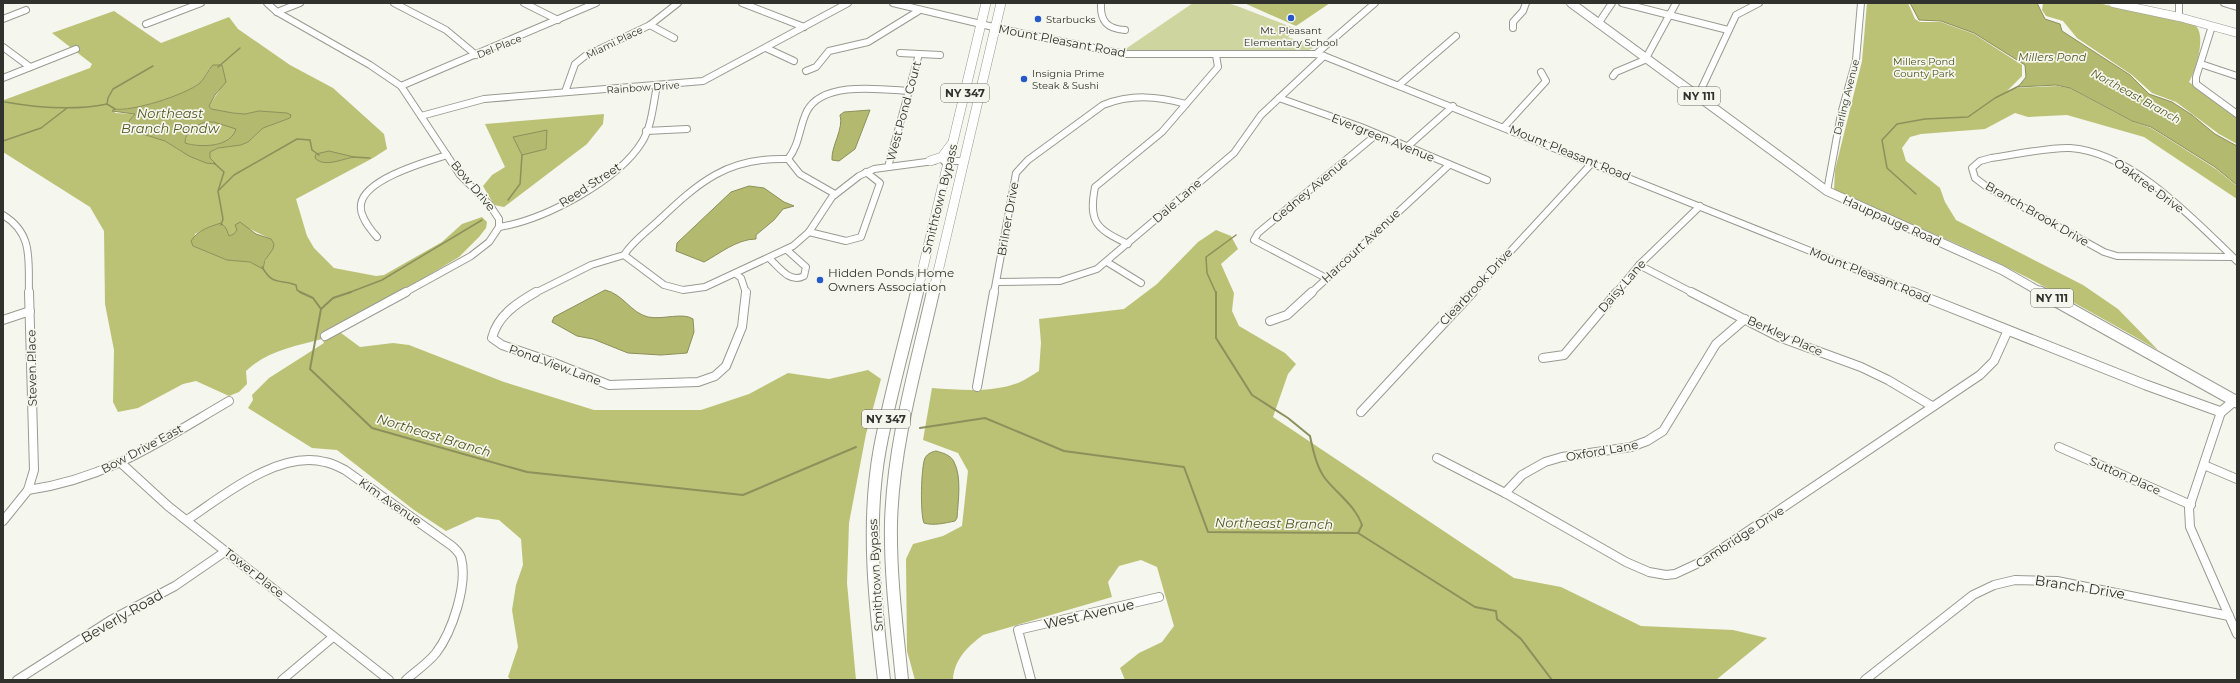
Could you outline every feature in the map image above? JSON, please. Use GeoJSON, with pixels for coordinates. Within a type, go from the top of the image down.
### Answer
{"type":"FeatureCollection","features":[{"type":"Feature","properties":{"kind":"highway","name":"Smithtown Bypass"},"geometry":{"type":"LineString","coordinates":[[884,680],[876,619],[873,564],[876,480],[880,448],[893,387],[954,142],[986,3]]}},
{"type":"Feature","properties":{"kind":"highway","name":"Smithtown Bypass"},"geometry":{"type":"LineString","coordinates":[[902,680],[894,618],[890,556],[895,472],[908,400],[1001,3]]}},
{"type":"Feature","properties":{"kind":"highway"},"geometry":{"type":"LineString","coordinates":[[929,163],[942,157],[954,142]]}},
{"type":"Feature","properties":{"kind":"highway"},"geometry":{"type":"LineString","coordinates":[[929,163],[938,168],[945,176]]}},
{"type":"Feature","properties":{"kind":"main road","name":"Hauppauge Road"},"geometry":{"type":"LineString","coordinates":[[1570,3],[1827,191],[2002,270],[2236,400]]}},
{"type":"Feature","properties":{"kind":"main road"},"geometry":{"type":"LineString","coordinates":[[2113,3],[2180,17],[2237,33]]}},
{"type":"Feature","properties":{"kind":"street"},"geometry":{"type":"LineString","coordinates":[[146,24],[201,3]]}},
{"type":"Feature","properties":{"kind":"street","name":"Bow Drive"},"geometry":{"type":"LineString","coordinates":[[267,3],[277,12],[370,65],[401,86],[460,175],[495,212],[499,219],[499,227],[489,242],[471,256],[325,336]]}},
{"type":"Feature","properties":{"kind":"street"},"geometry":{"type":"LineString","coordinates":[[277,12],[300,3]]}},
{"type":"Feature","properties":{"kind":"street"},"geometry":{"type":"LineString","coordinates":[[394,3],[446,30],[476,55]]}},
{"type":"Feature","properties":{"kind":"street"},"geometry":{"type":"LineString","coordinates":[[524,3],[558,20]]}},
{"type":"Feature","properties":{"kind":"street","name":"Del Place"},"geometry":{"type":"LineString","coordinates":[[401,86],[596,3]]}},
{"type":"Feature","properties":{"kind":"street","name":"Miami Place"},"geometry":{"type":"LineString","coordinates":[[565,92],[575,64],[585,56],[650,25],[678,3]]}},
{"type":"Feature","properties":{"kind":"street"},"geometry":{"type":"LineString","coordinates":[[742,3],[804,27]]}},
{"type":"Feature","properties":{"kind":"street","name":"Rainbow Drive"},"geometry":{"type":"LineString","coordinates":[[421,116],[464,102],[484,99],[657,86],[703,81],[848,3]]}},
{"type":"Feature","properties":{"kind":"street","name":"Mount Pleasant Road"},"geometry":{"type":"LineString","coordinates":[[893,3],[981,25],[1124,54],[1216,56],[1316,54],[1324,56],[1453,106],[2146,385],[2221,412]]}},
{"type":"Feature","properties":{"kind":"street"},"geometry":{"type":"LineString","coordinates":[[1101,3],[1100,16],[1103,20],[1116,30],[1125,30]]}},
{"type":"Feature","properties":{"kind":"street"},"geometry":{"type":"LineString","coordinates":[[1316,54],[1375,3]]}},
{"type":"Feature","properties":{"kind":"street"},"geometry":{"type":"LineString","coordinates":[[1513,28],[1513,22],[1523,11],[1526,3]]}},
{"type":"Feature","properties":{"kind":"street"},"geometry":{"type":"LineString","coordinates":[[1598,24],[1612,3]]}},
{"type":"Feature","properties":{"kind":"street"},"geometry":{"type":"LineString","coordinates":[[1622,3],[1728,30]]}},
{"type":"Feature","properties":{"kind":"street"},"geometry":{"type":"LineString","coordinates":[[1613,76],[1616,72],[1646,59],[1676,3]]}},
{"type":"Feature","properties":{"kind":"street"},"geometry":{"type":"LineString","coordinates":[[1698,96],[1736,15],[1759,3]]}},
{"type":"Feature","properties":{"kind":"street","name":"Darling Avenue"},"geometry":{"type":"LineString","coordinates":[[1827,191],[1841,114],[1856,60],[1861,3]]}},
{"type":"Feature","properties":{"kind":"street"},"geometry":{"type":"LineString","coordinates":[[2179,3],[2180,17]]}},
{"type":"Feature","properties":{"kind":"street"},"geometry":{"type":"LineString","coordinates":[[2224,3],[2237,7]]}},
{"type":"Feature","properties":{"kind":"street"},"geometry":{"type":"LineString","coordinates":[[3,19],[26,10]]}},
{"type":"Feature","properties":{"kind":"street"},"geometry":{"type":"LineString","coordinates":[[806,71],[816,67],[829,51],[868,42],[920,10]]}},
{"type":"Feature","properties":{"kind":"street"},"geometry":{"type":"LineString","coordinates":[[650,25],[674,38]]}},
{"type":"Feature","properties":{"kind":"street"},"geometry":{"type":"LineString","coordinates":[[2212,26],[2196,77],[2196,84],[2236,113]]}},
{"type":"Feature","properties":{"kind":"street"},"geometry":{"type":"LineString","coordinates":[[1399,85],[1456,36]]}},
{"type":"Feature","properties":{"kind":"street"},"geometry":{"type":"LineString","coordinates":[[3,47],[30,67]]}},
{"type":"Feature","properties":{"kind":"street"},"geometry":{"type":"LineString","coordinates":[[766,48],[794,61]]}},
{"type":"Feature","properties":{"kind":"street"},"geometry":{"type":"LineString","coordinates":[[3,78],[76,49]]}},
{"type":"Feature","properties":{"kind":"street","name":"West Pond Court"},"geometry":{"type":"LineString","coordinates":[[900,54],[940,55]]}},
{"type":"Feature","properties":{"kind":"street","name":"West Pond Court"},"geometry":{"type":"LineString","coordinates":[[888,167],[889,158],[919,54]]}},
{"type":"Feature","properties":{"kind":"street"},"geometry":{"type":"LineString","coordinates":[[1128,244],[1096,226],[1092,218],[1095,187],[1162,132],[1218,67],[1216,56]]}},
{"type":"Feature","properties":{"kind":"street","name":"Dale Lane"},"geometry":{"type":"LineString","coordinates":[[997,282],[1046,283],[1069,280],[1097,269],[1243,144],[1252,125],[1324,56]]}},
{"type":"Feature","properties":{"kind":"street"},"geometry":{"type":"LineString","coordinates":[[2201,64],[2237,76]]}},
{"type":"Feature","properties":{"kind":"street"},"geometry":{"type":"LineString","coordinates":[[1504,127],[1546,81],[1541,72]]}},
{"type":"Feature","properties":{"kind":"street","name":"Reed Street"},"geometry":{"type":"LineString","coordinates":[[499,227],[521,223],[539,216],[605,178],[621,166],[636,150],[646,131],[657,86]]}},
{"type":"Feature","properties":{"kind":"street"},"geometry":{"type":"LineString","coordinates":[[788,159],[799,144],[807,111],[818,99],[843,90],[908,91]]}},
{"type":"Feature","properties":{"kind":"street","name":"Brilner Drive"},"geometry":{"type":"LineString","coordinates":[[977,387],[997,282],[1013,182],[1016,173],[1021,166],[1103,105],[1114,100],[1126,97],[1154,96],[1186,104]]}},
{"type":"Feature","properties":{"kind":"street","name":"Evergreen Avenue"},"geometry":{"type":"LineString","coordinates":[[1279,98],[1408,146],[1449,165],[1487,180]]}},
{"type":"Feature","properties":{"kind":"street"},"geometry":{"type":"LineString","coordinates":[[1408,146],[1453,106]]}},
{"type":"Feature","properties":{"kind":"street"},"geometry":{"type":"LineString","coordinates":[[646,131],[687,130]]}},
{"type":"Feature","properties":{"kind":"street","name":"Gedney Avenue"},"geometry":{"type":"LineString","coordinates":[[1326,278],[1263,247],[1254,240],[1258,233],[1377,134]]}},
{"type":"Feature","properties":{"kind":"street","name":"Branch Brook Drive"},"geometry":{"type":"LineString","coordinates":[[2092,150],[2069,148],[1991,158],[1980,161],[1972,168],[1975,178],[1987,187],[2104,252],[2117,256],[2130,257],[2235,259]]}},
{"type":"Feature","properties":{"kind":"street","name":"Oaktree Drive"},"geometry":{"type":"LineString","coordinates":[[2092,150],[2116,162],[2177,204],[2235,259]]}},
{"type":"Feature","properties":{"kind":"street"},"geometry":{"type":"LineString","coordinates":[[377,237],[363,215],[361,204],[365,195],[376,185],[391,176],[447,155]]}},
{"type":"Feature","properties":{"kind":"street"},"geometry":{"type":"LineString","coordinates":[[788,159],[750,160],[732,165],[704,181],[627,250],[624,255],[664,285],[674,288],[694,290],[736,274],[787,250],[809,232],[835,194],[866,172],[874,169],[907,165],[949,162],[964,163]]}},
{"type":"Feature","properties":{"kind":"street"},"geometry":{"type":"LineString","coordinates":[[788,159],[800,174],[835,194]]}},
{"type":"Feature","properties":{"kind":"street","name":"Clearbrook Drive"},"geometry":{"type":"LineString","coordinates":[[1361,412],[1592,163]]}},
{"type":"Feature","properties":{"kind":"street","name":"Harcourt Avenue"},"geometry":{"type":"LineString","coordinates":[[1270,321],[1287,315],[1449,165]]}},
{"type":"Feature","properties":{"kind":"street"},"geometry":{"type":"LineString","coordinates":[[809,232],[846,241],[862,237],[880,183],[866,172]]}},
{"type":"Feature","properties":{"kind":"street","name":"Daisy Lane"},"geometry":{"type":"LineString","coordinates":[[1543,358],[1564,355],[1639,264],[1700,206]]}},
{"type":"Feature","properties":{"kind":"street","name":"Steven Place"},"geometry":{"type":"LineString","coordinates":[[3,215],[16,222],[24,232],[28,245],[34,470],[28,490],[3,522]]}},
{"type":"Feature","properties":{"kind":"street"},"geometry":{"type":"LineString","coordinates":[[769,258],[790,278],[802,278],[806,267],[787,250]]}},
{"type":"Feature","properties":{"kind":"street","name":"Pond View Lane"},"geometry":{"type":"LineString","coordinates":[[624,255],[605,259],[534,291],[500,319],[492,332],[492,338],[502,346],[552,362],[609,385],[703,381],[715,376],[726,366],[742,327],[746,292],[741,278],[736,274]]}},
{"type":"Feature","properties":{"kind":"street"},"geometry":{"type":"LineString","coordinates":[[1107,262],[1141,283]]}},
{"type":"Feature","properties":{"kind":"street","name":"Berkley Place"},"geometry":{"type":"LineString","coordinates":[[1639,264],[1780,337],[1861,367],[1888,380],[1932,406]]}},
{"type":"Feature","properties":{"kind":"street"},"geometry":{"type":"LineString","coordinates":[[3,320],[30,311]]}},
{"type":"Feature","properties":{"kind":"street","name":"Oxford Lane"},"geometry":{"type":"LineString","coordinates":[[1505,493],[1528,470],[1548,461],[1635,447],[1650,442],[1663,431],[1716,344],[1745,319]]}},
{"type":"Feature","properties":{"kind":"street","name":"Cambridge Drive"},"geometry":{"type":"LineString","coordinates":[[1437,458],[1505,493],[1626,562],[1646,571],[1668,577],[1685,572],[1705,560],[1980,375],[1997,355],[2008,330]]}},
{"type":"Feature","properties":{"kind":"street"},"geometry":{"type":"LineString","coordinates":[[2236,400],[2221,412],[2189,508],[2188,517],[2190,527],[2237,634]]}},
{"type":"Feature","properties":{"kind":"street","name":"Bow Drive East"},"geometry":{"type":"LineString","coordinates":[[28,490],[76,482],[121,463],[229,401]]}},
{"type":"Feature","properties":{"kind":"street","name":"Sutton Place"},"geometry":{"type":"LineString","coordinates":[[2059,447],[2191,505]]}},
{"type":"Feature","properties":{"kind":"street","name":"Kim Avenue"},"geometry":{"type":"LineString","coordinates":[[187,520],[262,472],[284,464],[305,459],[322,460],[333,462],[452,546],[461,557],[463,571],[457,607],[448,635],[436,653],[406,680]]}},
{"type":"Feature","properties":{"kind":"street","name":"Tower Place"},"geometry":{"type":"LineString","coordinates":[[121,463],[187,520],[389,680]]}},
{"type":"Feature","properties":{"kind":"street"},"geometry":{"type":"LineString","coordinates":[[2204,465],[2237,479]]}},
{"type":"Feature","properties":{"kind":"street","name":"Beverly Road"},"geometry":{"type":"LineString","coordinates":[[17,680],[117,616],[175,586],[226,551]]}},
{"type":"Feature","properties":{"kind":"street","name":"Branch Drive"},"geometry":{"type":"LineString","coordinates":[[1864,680],[1973,595],[1994,585],[2015,580],[2035,579],[2057,581],[2229,616]]}},
{"type":"Feature","properties":{"kind":"street","name":"West Avenue"},"geometry":{"type":"LineString","coordinates":[[1031,680],[1018,630],[1159,597]]}},
{"type":"Feature","properties":{"kind":"street"},"geometry":{"type":"LineString","coordinates":[[282,680],[333,637]]}},
{"type":"Feature","properties":{"kind":"shaded area"},"geometry":{"type":"Polygon","coordinates":[[[1193,3],[1227,3],[1237,6],[1297,29],[1288,37],[1314,48],[1303,52],[1135,52],[1124,50],[1193,3]]]}},
{"type":"Feature","properties":{"kind":"green space","name":"Mt. Pleasant Elementary School"},"geometry":{"type":"Polygon","coordinates":[[[1244,3],[1330,3],[1296,26],[1244,3]]]}},
{"type":"Feature","properties":{"kind":"green space","name":"Millers Pond County Park"},"geometry":{"type":"Polygon","coordinates":[[[1867,3],[1908,3],[1915,19],[1920,22],[1941,22],[1974,34],[2022,65],[2022,76],[2007,91],[2016,88],[2057,86],[2069,88],[2131,121],[2151,128],[2216,169],[2237,186],[2237,199],[2144,137],[2067,115],[2028,117],[2015,113],[1985,129],[1921,134],[1910,137],[1902,148],[1906,161],[1940,188],[1945,202],[1956,220],[2083,285],[2118,309],[2158,350],[2065,298],[1994,261],[1834,191],[1835,170],[1862,61],[1867,3]]]}},
{"type":"Feature","properties":{"kind":"green space"},"geometry":{"type":"Polygon","coordinates":[[[2043,3],[2098,3],[2195,25],[2200,36],[2200,44],[2195,69],[2189,82],[2237,118],[2237,144],[2219,134],[2176,102],[2152,93],[2132,75],[2077,38],[2063,21],[2046,16],[2042,10],[2043,3]]]}},
{"type":"Feature","properties":{"kind":"green space"},"geometry":{"type":"Polygon","coordinates":[[[114,11],[161,43],[229,17],[238,29],[290,65],[333,88],[384,134],[387,149],[296,199],[307,236],[314,248],[334,268],[376,276],[384,275],[442,242],[462,224],[482,217],[487,222],[486,228],[479,237],[459,257],[337,330],[360,347],[393,343],[409,345],[504,382],[594,410],[701,410],[749,394],[788,373],[829,379],[868,370],[881,379],[866,434],[849,523],[847,583],[856,680],[511,680],[508,677],[518,647],[512,610],[516,585],[523,565],[521,539],[499,520],[477,517],[446,531],[414,510],[337,450],[312,448],[248,408],[253,400],[252,395],[269,378],[324,343],[322,339],[282,350],[254,364],[246,371],[247,384],[239,392],[229,396],[196,381],[183,384],[138,408],[118,412],[113,402],[114,350],[105,304],[104,231],[90,207],[3,152],[4,100],[90,68],[92,64],[52,33],[114,11]],[[222,65],[209,69],[201,82],[184,92],[159,102],[134,108],[114,109],[115,113],[135,114],[130,121],[133,131],[165,141],[182,152],[215,163],[210,158],[210,152],[218,148],[241,145],[248,142],[263,128],[290,118],[287,113],[259,111],[245,114],[211,109],[209,106],[225,82],[222,65]],[[211,226],[195,234],[193,246],[227,260],[250,262],[263,268],[267,256],[273,249],[271,239],[250,229],[237,230],[234,234],[229,236],[226,228],[211,226]]]}},
{"type":"Feature","properties":{"kind":"green space"},"geometry":{"type":"Polygon","coordinates":[[[604,114],[603,124],[587,144],[504,207],[494,205],[483,186],[492,175],[505,167],[485,124],[604,114]]]}},
{"type":"Feature","properties":{"kind":"green space"},"geometry":{"type":"Polygon","coordinates":[[[205,122],[214,122],[237,128],[229,139],[222,142],[207,145],[192,145],[185,143],[185,139],[189,132],[194,127],[205,122]]]}},
{"type":"Feature","properties":{"kind":"green space"},"geometry":{"type":"Polygon","coordinates":[[[1216,230],[1231,236],[1238,249],[1221,264],[1234,293],[1232,311],[1239,326],[1285,353],[1296,364],[1288,374],[1273,417],[1514,578],[1561,587],[1641,626],[1733,630],[1767,638],[1716,680],[1125,680],[1120,668],[1139,653],[1162,642],[1174,626],[1157,567],[1141,560],[1119,566],[1108,582],[1112,597],[983,635],[962,654],[956,666],[953,680],[915,680],[907,651],[906,559],[913,544],[943,536],[962,526],[968,471],[958,453],[923,440],[932,388],[986,390],[1018,383],[1039,371],[1041,343],[1039,319],[1124,309],[1157,284],[1198,242],[1216,230]]]}},
{"type":"Feature","properties":{"kind":"water","name":"Millers Pond"},"geometry":{"type":"Polygon","coordinates":[[[1910,3],[2037,3],[2045,19],[2060,24],[2062,31],[2130,75],[2149,94],[2172,102],[2192,115],[2215,134],[2237,146],[2237,185],[2215,167],[2151,127],[2132,121],[2070,88],[2056,85],[2018,87],[2026,77],[2025,65],[1974,33],[1941,21],[1919,20],[1910,3]]]}},
{"type":"Feature","properties":{"kind":"water","name":"Northeast Branch Pondw"},"geometry":{"type":"Polygon","coordinates":[[[213,65],[222,65],[226,82],[215,95],[209,106],[211,109],[245,114],[259,111],[287,113],[291,115],[290,118],[263,128],[248,142],[241,145],[218,148],[210,152],[210,158],[216,164],[206,163],[189,156],[165,141],[133,131],[129,121],[135,114],[112,111],[114,109],[133,108],[158,102],[183,93],[200,83],[213,65]],[[205,122],[194,127],[187,135],[185,143],[207,146],[215,145],[228,139],[233,135],[236,129],[214,122],[205,122]]]}},
{"type":"Feature","properties":{"kind":"water"},"geometry":{"type":"Polygon","coordinates":[[[870,110],[855,149],[839,161],[832,160],[833,149],[839,132],[841,120],[840,115],[844,112],[870,110]]]}},
{"type":"Feature","properties":{"kind":"water"},"geometry":{"type":"Polygon","coordinates":[[[547,130],[546,149],[522,155],[513,137],[547,130]]]}},
{"type":"Feature","properties":{"kind":"water"},"geometry":{"type":"Polygon","coordinates":[[[329,151],[354,157],[328,163],[319,161],[315,158],[316,154],[329,151]]]}},
{"type":"Feature","properties":{"kind":"water"},"geometry":{"type":"Polygon","coordinates":[[[749,186],[764,188],[784,202],[794,206],[783,209],[774,220],[756,235],[756,239],[742,241],[735,244],[704,262],[676,251],[677,243],[731,192],[749,186]]]}},
{"type":"Feature","properties":{"kind":"water"},"geometry":{"type":"Polygon","coordinates":[[[240,222],[256,234],[271,239],[274,244],[273,249],[265,260],[263,269],[250,262],[227,260],[193,246],[191,241],[204,229],[221,223],[226,228],[229,236],[234,234],[237,230],[235,225],[240,222]]]}},
{"type":"Feature","properties":{"kind":"water"},"geometry":{"type":"Polygon","coordinates":[[[605,290],[617,295],[637,312],[648,317],[660,318],[684,316],[693,319],[694,332],[687,353],[661,355],[628,353],[593,339],[577,336],[552,322],[554,317],[605,290]]]}},
{"type":"Feature","properties":{"kind":"water"},"geometry":{"type":"Polygon","coordinates":[[[936,451],[949,456],[954,462],[959,482],[959,497],[957,518],[955,521],[932,524],[924,523],[922,480],[925,458],[932,452],[936,451]]]}},
{"type":"Feature","properties":{"kind":"waterway","name":"Northeast Branch"},"geometry":{"type":"LineString","coordinates":[[218,67],[240,48]]}},
{"type":"Feature","properties":{"kind":"waterway"},"geometry":{"type":"LineString","coordinates":[[107,104],[108,98],[113,89],[153,66]]}},
{"type":"Feature","properties":{"kind":"waterway"},"geometry":{"type":"LineString","coordinates":[[1916,194],[1887,168],[1882,140],[1897,124],[1925,119],[1968,117],[1995,98],[2019,86]]}},
{"type":"Feature","properties":{"kind":"waterway"},"geometry":{"type":"LineString","coordinates":[[5,102],[30,106],[67,108]]}},
{"type":"Feature","properties":{"kind":"waterway"},"geometry":{"type":"LineString","coordinates":[[67,108],[107,104]]}},
{"type":"Feature","properties":{"kind":"waterway"},"geometry":{"type":"LineString","coordinates":[[107,104],[115,109]]}},
{"type":"Feature","properties":{"kind":"waterway"},"geometry":{"type":"LineString","coordinates":[[3,141],[41,128],[67,108]]}},
{"type":"Feature","properties":{"kind":"waterway"},"geometry":{"type":"LineString","coordinates":[[219,190],[234,175],[297,139],[310,140],[312,150],[319,155]]}},
{"type":"Feature","properties":{"kind":"waterway"},"geometry":{"type":"LineString","coordinates":[[508,200],[520,184],[522,155]]}},
{"type":"Feature","properties":{"kind":"waterway"},"geometry":{"type":"LineString","coordinates":[[353,157],[370,158]]}},
{"type":"Feature","properties":{"kind":"waterway","name":"Northeast Branch"},"geometry":{"type":"LineString","coordinates":[[214,163],[224,172],[218,191],[223,219],[221,225]]}},
{"type":"Feature","properties":{"kind":"waterway"},"geometry":{"type":"LineString","coordinates":[[348,293],[382,280],[482,220]]}},
{"type":"Feature","properties":{"kind":"waterway"},"geometry":{"type":"LineString","coordinates":[[1216,293],[1207,273],[1206,257],[1236,235]]}},
{"type":"Feature","properties":{"kind":"waterway","name":"Northeast Branch"},"geometry":{"type":"LineString","coordinates":[[262,267],[273,280],[296,285],[297,290],[301,293]]}},
{"type":"Feature","properties":{"kind":"waterway","name":"Northeast Branch"},"geometry":{"type":"LineString","coordinates":[[301,293],[313,298],[321,309]]}},
{"type":"Feature","properties":{"kind":"waterway"},"geometry":{"type":"LineString","coordinates":[[321,309],[333,298],[348,293]]}},
{"type":"Feature","properties":{"kind":"waterway"},"geometry":{"type":"LineString","coordinates":[[1216,293],[1216,338],[1252,395],[1288,418],[1310,436],[1315,457],[1321,472],[1355,511],[1359,518],[1362,525],[1358,533]]}},
{"type":"Feature","properties":{"kind":"waterway","name":"Northeast Branch"},"geometry":{"type":"LineString","coordinates":[[321,309],[310,369],[372,428],[527,472],[743,495],[856,447]]}},
{"type":"Feature","properties":{"kind":"waterway","name":"Northeast Branch"},"geometry":{"type":"LineString","coordinates":[[920,428],[985,418],[1064,451],[1184,467],[1208,532],[1358,533]]}},
{"type":"Feature","properties":{"kind":"waterway","name":"Northeast Branch"},"geometry":{"type":"LineString","coordinates":[[1358,533],[1475,607],[1496,611],[1497,619],[1521,639],[1552,680]]}},
{"type":"Feature","properties":{"kind":"place","name":"Mt. Pleasant Elementary School"},"geometry":{"type":"Point","coordinates":[1291,18]}},
{"type":"Feature","properties":{"kind":"place","name":"Starbucks"},"geometry":{"type":"Point","coordinates":[1038,19]}},
{"type":"Feature","properties":{"kind":"place","name":"Insignia Prime Steak & Sushi"},"geometry":{"type":"Point","coordinates":[1024,79]}},
{"type":"Feature","properties":{"kind":"place","name":"Hidden Ponds Home Owners Association"},"geometry":{"type":"Point","coordinates":[820,280]}}]}
